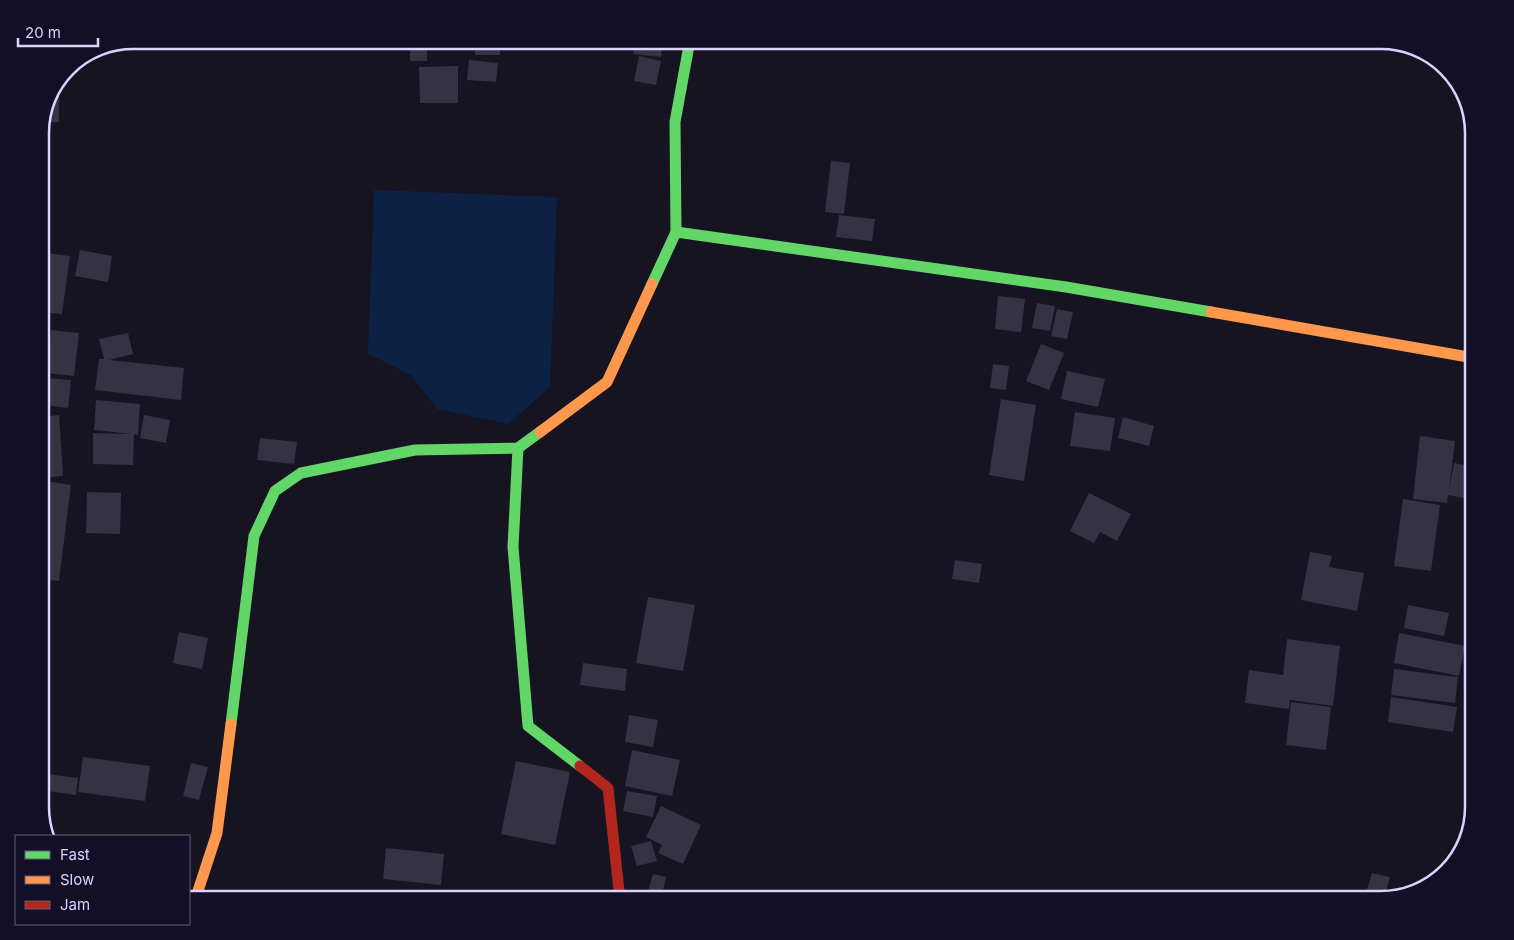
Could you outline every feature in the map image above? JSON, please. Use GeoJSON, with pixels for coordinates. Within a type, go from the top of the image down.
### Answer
{"type":"FeatureCollection","features":[{"type":"Feature","properties":{"kind":"street"},"geometry":{"type":"LineString","coordinates":[[198,891],[217,833],[254,536],[276,491],[301,473],[415,450],[518,448],[607,382],[676,232],[675,122],[688,49]]}},
{"type":"Feature","properties":{"kind":"street"},"geometry":{"type":"LineString","coordinates":[[676,232],[1066,287],[1465,356]]}},
{"type":"Feature","properties":{"kind":"street"},"geometry":{"type":"LineString","coordinates":[[518,448],[513,547],[528,726],[608,788],[619,891]]}},
{"type":"Feature","properties":{"kind":"water"},"geometry":{"type":"Polygon","coordinates":[[[374,190],[557,197],[550,387],[508,424],[437,409],[411,375],[368,354],[374,190]]]}},
{"type":"Feature","properties":{"kind":"building"},"geometry":{"type":"Polygon","coordinates":[[[410,49],[427,49],[427,61],[410,61],[410,49]]]}},
{"type":"Feature","properties":{"kind":"building"},"geometry":{"type":"Polygon","coordinates":[[[475,49],[500,49],[500,55],[475,55],[475,49]]]}},
{"type":"Feature","properties":{"kind":"building"},"geometry":{"type":"Polygon","coordinates":[[[634,49],[662,49],[661,57],[633,54],[634,49]]]}},
{"type":"Feature","properties":{"kind":"building"},"geometry":{"type":"Polygon","coordinates":[[[639,56],[661,61],[656,85],[634,81],[639,56]]]}},
{"type":"Feature","properties":{"kind":"building"},"geometry":{"type":"Polygon","coordinates":[[[469,60],[498,63],[496,82],[467,80],[469,60]]]}},
{"type":"Feature","properties":{"kind":"building"},"geometry":{"type":"Polygon","coordinates":[[[458,66],[458,103],[420,103],[419,67],[458,66]]]}},
{"type":"Feature","properties":{"kind":"building"},"geometry":{"type":"Polygon","coordinates":[[[59,94],[59,122],[50,122],[55,101],[59,94]]]}},
{"type":"Feature","properties":{"kind":"building"},"geometry":{"type":"Polygon","coordinates":[[[831,161],[850,163],[844,214],[825,212],[831,161]]]}},
{"type":"Feature","properties":{"kind":"building"},"geometry":{"type":"Polygon","coordinates":[[[839,215],[875,219],[872,241],[836,237],[839,215]]]}},
{"type":"Feature","properties":{"kind":"building"},"geometry":{"type":"Polygon","coordinates":[[[80,250],[112,256],[108,282],[75,276],[80,250]]]}},
{"type":"Feature","properties":{"kind":"building"},"geometry":{"type":"Polygon","coordinates":[[[49,253],[70,256],[62,314],[49,313],[49,253]]]}},
{"type":"Feature","properties":{"kind":"building"},"geometry":{"type":"Polygon","coordinates":[[[998,296],[1025,299],[1021,332],[995,329],[998,296]]]}},
{"type":"Feature","properties":{"kind":"building"},"geometry":{"type":"Polygon","coordinates":[[[1037,303],[1055,306],[1050,331],[1032,328],[1037,303]]]}},
{"type":"Feature","properties":{"kind":"building"},"geometry":{"type":"Polygon","coordinates":[[[1057,309],[1073,312],[1067,339],[1051,336],[1057,309]]]}},
{"type":"Feature","properties":{"kind":"building"},"geometry":{"type":"Polygon","coordinates":[[[51,330],[79,333],[74,376],[49,373],[51,330]]]}},
{"type":"Feature","properties":{"kind":"building"},"geometry":{"type":"Polygon","coordinates":[[[128,333],[133,354],[109,360],[184,368],[181,400],[95,390],[99,359],[104,359],[99,339],[128,333]]]}},
{"type":"Feature","properties":{"kind":"building"},"geometry":{"type":"Polygon","coordinates":[[[1041,344],[1064,353],[1049,390],[1026,381],[1041,344]]]}},
{"type":"Feature","properties":{"kind":"building"},"geometry":{"type":"Polygon","coordinates":[[[993,364],[1009,366],[1006,390],[990,388],[993,364]]]}},
{"type":"Feature","properties":{"kind":"building"},"geometry":{"type":"Polygon","coordinates":[[[1067,371],[1105,379],[1098,407],[1061,399],[1067,371]]]}},
{"type":"Feature","properties":{"kind":"building"},"geometry":{"type":"Polygon","coordinates":[[[49,378],[71,380],[68,408],[49,406],[49,378]]]}},
{"type":"Feature","properties":{"kind":"building"},"geometry":{"type":"Polygon","coordinates":[[[1001,399],[1036,405],[1024,481],[989,475],[1001,399]]]}},
{"type":"Feature","properties":{"kind":"building"},"geometry":{"type":"Polygon","coordinates":[[[96,400],[140,404],[138,435],[134,434],[133,465],[93,464],[93,433],[131,434],[94,430],[96,400]]]}},
{"type":"Feature","properties":{"kind":"building"},"geometry":{"type":"Polygon","coordinates":[[[1075,412],[1115,418],[1110,451],[1070,446],[1075,412]]]}},
{"type":"Feature","properties":{"kind":"building"},"geometry":{"type":"Polygon","coordinates":[[[59,415],[63,476],[49,477],[49,416],[59,415]]]}},
{"type":"Feature","properties":{"kind":"building"},"geometry":{"type":"Polygon","coordinates":[[[144,415],[170,420],[166,443],[140,438],[144,415]]]}},
{"type":"Feature","properties":{"kind":"building"},"geometry":{"type":"Polygon","coordinates":[[[1123,417],[1154,426],[1149,446],[1118,438],[1123,417]]]}},
{"type":"Feature","properties":{"kind":"building"},"geometry":{"type":"Polygon","coordinates":[[[1420,436],[1455,441],[1449,490],[1454,463],[1465,465],[1465,498],[1448,495],[1447,503],[1413,499],[1420,436]]]}},
{"type":"Feature","properties":{"kind":"building"},"geometry":{"type":"Polygon","coordinates":[[[260,438],[297,442],[294,464],[257,460],[260,438]]]}},
{"type":"Feature","properties":{"kind":"building"},"geometry":{"type":"Polygon","coordinates":[[[49,482],[71,485],[59,581],[49,580],[49,482]]]}},
{"type":"Feature","properties":{"kind":"building"},"geometry":{"type":"Polygon","coordinates":[[[87,492],[121,493],[120,534],[86,533],[87,492]]]}},
{"type":"Feature","properties":{"kind":"building"},"geometry":{"type":"Polygon","coordinates":[[[1089,493],[1131,514],[1117,541],[1100,532],[1094,543],[1070,531],[1089,493]]]}},
{"type":"Feature","properties":{"kind":"building"},"geometry":{"type":"Polygon","coordinates":[[[1403,499],[1440,505],[1431,571],[1394,566],[1403,499]]]}},
{"type":"Feature","properties":{"kind":"building"},"geometry":{"type":"Polygon","coordinates":[[[1310,552],[1332,556],[1329,567],[1364,573],[1357,611],[1301,600],[1310,552]]]}},
{"type":"Feature","properties":{"kind":"building"},"geometry":{"type":"Polygon","coordinates":[[[955,560],[982,564],[979,583],[952,579],[955,560]]]}},
{"type":"Feature","properties":{"kind":"building"},"geometry":{"type":"Polygon","coordinates":[[[648,597],[695,605],[683,671],[636,663],[648,597]]]}},
{"type":"Feature","properties":{"kind":"building"},"geometry":{"type":"Polygon","coordinates":[[[1408,605],[1449,613],[1444,636],[1404,628],[1408,605]]]}},
{"type":"Feature","properties":{"kind":"building"},"geometry":{"type":"Polygon","coordinates":[[[179,632],[208,638],[202,669],[173,663],[179,632]]]}},
{"type":"Feature","properties":{"kind":"building"},"geometry":{"type":"Polygon","coordinates":[[[1399,633],[1465,646],[1459,676],[1394,663],[1399,633]]]}},
{"type":"Feature","properties":{"kind":"building"},"geometry":{"type":"Polygon","coordinates":[[[1287,639],[1340,646],[1333,706],[1290,700],[1289,709],[1245,703],[1249,670],[1283,675],[1287,639]]]}},
{"type":"Feature","properties":{"kind":"building"},"geometry":{"type":"Polygon","coordinates":[[[583,663],[627,669],[625,691],[580,685],[583,663]]]}},
{"type":"Feature","properties":{"kind":"building"},"geometry":{"type":"Polygon","coordinates":[[[1394,669],[1458,677],[1455,703],[1391,695],[1394,669]]]}},
{"type":"Feature","properties":{"kind":"building"},"geometry":{"type":"Polygon","coordinates":[[[1391,697],[1457,707],[1453,732],[1388,722],[1391,697]]]}},
{"type":"Feature","properties":{"kind":"building"},"geometry":{"type":"Polygon","coordinates":[[[1291,702],[1331,707],[1326,750],[1286,745],[1291,702]]]}},
{"type":"Feature","properties":{"kind":"building"},"geometry":{"type":"Polygon","coordinates":[[[629,715],[658,720],[653,747],[625,742],[629,715]]]}},
{"type":"Feature","properties":{"kind":"building"},"geometry":{"type":"Polygon","coordinates":[[[632,750],[680,760],[672,796],[625,786],[632,750]]]}},
{"type":"Feature","properties":{"kind":"building"},"geometry":{"type":"Polygon","coordinates":[[[83,757],[150,766],[145,801],[78,792],[83,757]]]}},
{"type":"Feature","properties":{"kind":"building"},"geometry":{"type":"Polygon","coordinates":[[[516,761],[570,772],[555,845],[501,834],[516,761]]]}},
{"type":"Feature","properties":{"kind":"building"},"geometry":{"type":"Polygon","coordinates":[[[191,763],[208,767],[199,800],[183,796],[191,763]]]}},
{"type":"Feature","properties":{"kind":"building"},"geometry":{"type":"Polygon","coordinates":[[[49,774],[78,778],[76,795],[49,791],[49,774]]]}},
{"type":"Feature","properties":{"kind":"building"},"geometry":{"type":"Polygon","coordinates":[[[627,791],[657,796],[653,817],[623,811],[627,791]]]}},
{"type":"Feature","properties":{"kind":"building"},"geometry":{"type":"Polygon","coordinates":[[[661,806],[701,825],[683,864],[658,853],[662,845],[646,837],[661,806]]]}},
{"type":"Feature","properties":{"kind":"building"},"geometry":{"type":"Polygon","coordinates":[[[651,841],[657,861],[637,866],[631,846],[651,841]]]}},
{"type":"Feature","properties":{"kind":"building"},"geometry":{"type":"Polygon","coordinates":[[[386,848],[444,854],[441,885],[383,879],[386,848]]]}},
{"type":"Feature","properties":{"kind":"building"},"geometry":{"type":"Polygon","coordinates":[[[1372,873],[1390,877],[1386,891],[1367,891],[1372,873]]]}},
{"type":"Feature","properties":{"kind":"building"},"geometry":{"type":"Polygon","coordinates":[[[653,874],[666,877],[663,891],[648,891],[653,874]]]}},
{"type":"Feature","properties":{"kind":"traffic: fast"},"geometry":{"type":"LineString","coordinates":[[652,284],[676,232],[675,122],[688,49]]}},
{"type":"Feature","properties":{"kind":"traffic: fast"},"geometry":{"type":"LineString","coordinates":[[676,232],[1066,287],[1211,312]]}},
{"type":"Feature","properties":{"kind":"traffic: fast"},"geometry":{"type":"LineString","coordinates":[[231,724],[254,536],[275,491],[301,473],[415,450],[518,448],[540,432]]}},
{"type":"Feature","properties":{"kind":"traffic: fast"},"geometry":{"type":"LineString","coordinates":[[518,448],[513,547],[528,726],[580,766]]}},
{"type":"Feature","properties":{"kind":"traffic: slow"},"geometry":{"type":"LineString","coordinates":[[540,432],[607,382],[652,284]]}},
{"type":"Feature","properties":{"kind":"traffic: slow"},"geometry":{"type":"LineString","coordinates":[[1211,312],[1465,356]]}},
{"type":"Feature","properties":{"kind":"traffic: slow"},"geometry":{"type":"LineString","coordinates":[[198,891],[217,833],[231,724]]}},
{"type":"Feature","properties":{"kind":"traffic: jam"},"geometry":{"type":"LineString","coordinates":[[580,766],[608,788],[619,891]]}}]}
